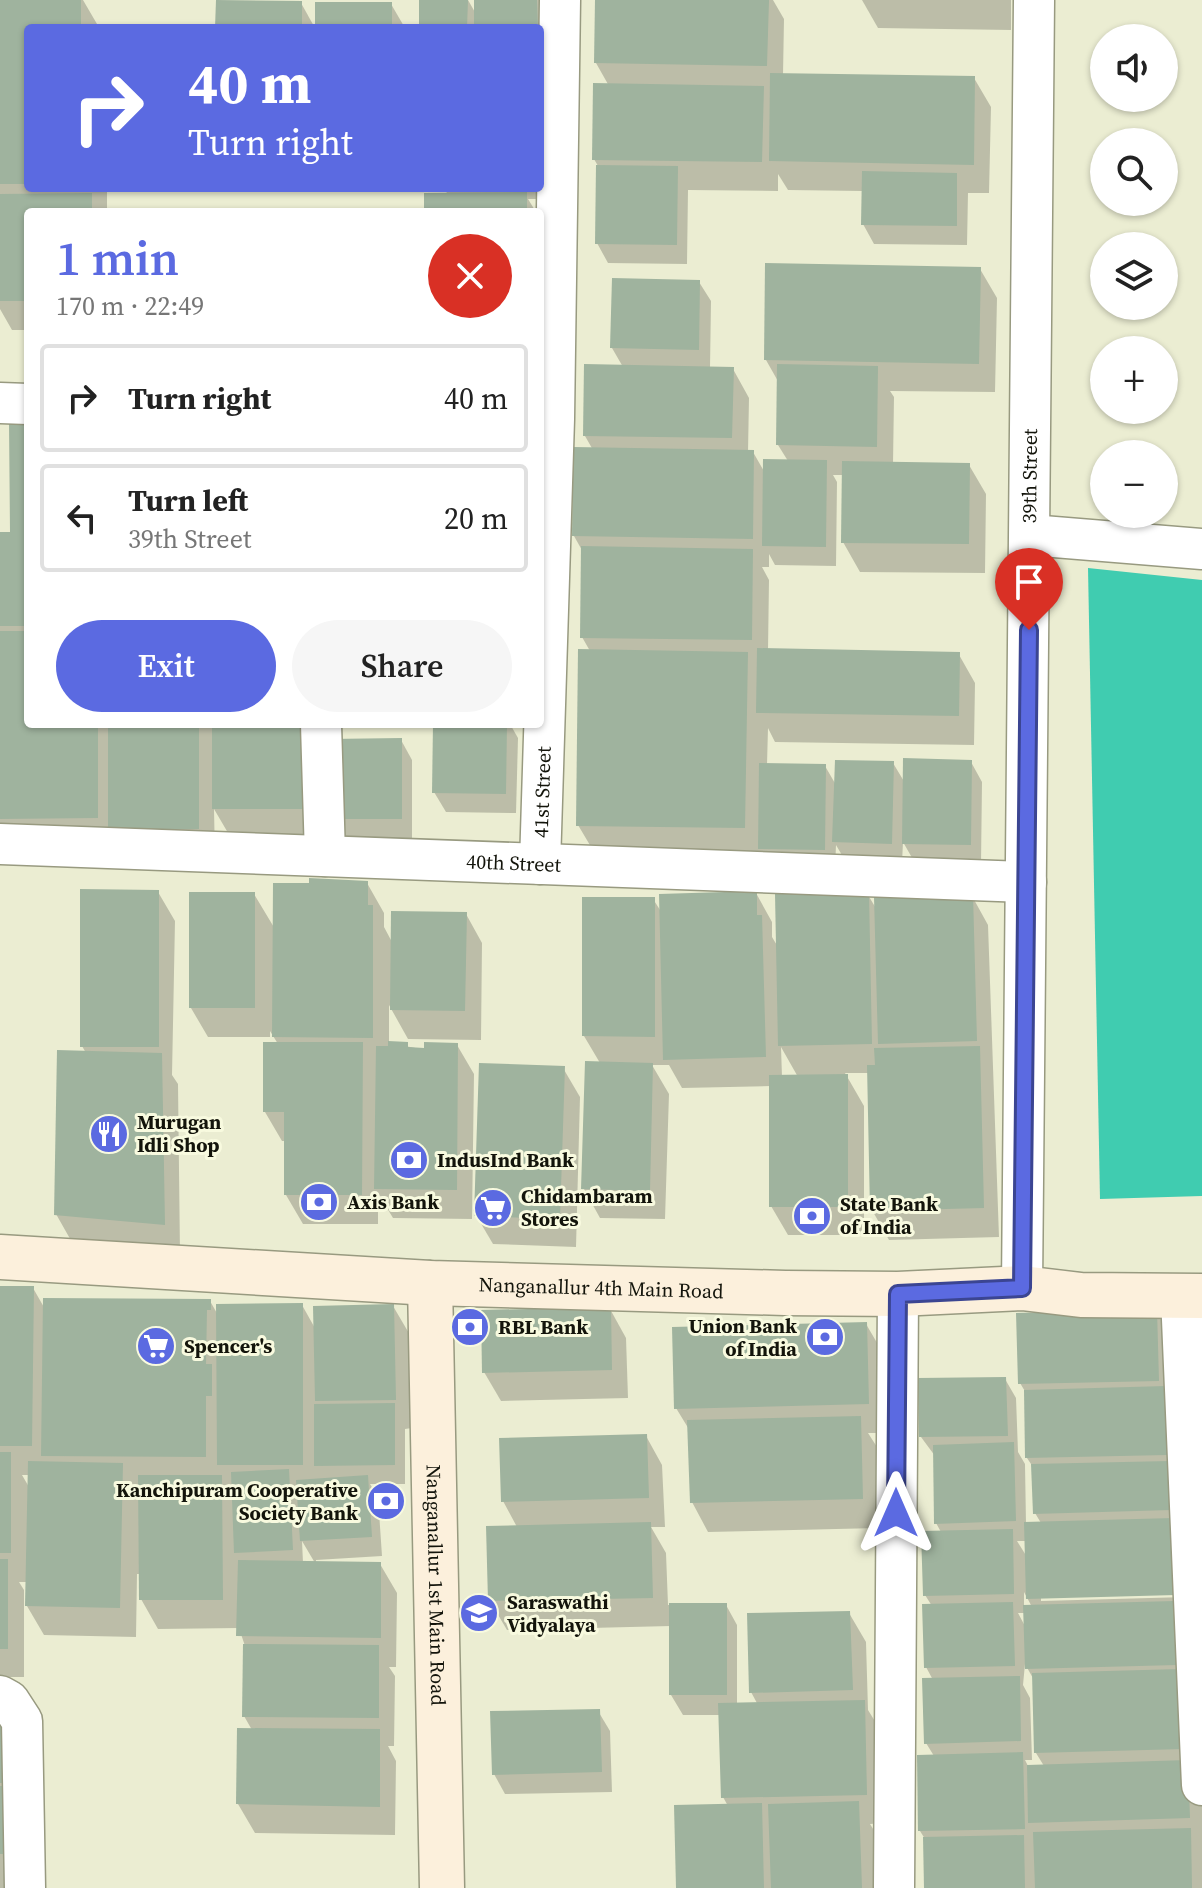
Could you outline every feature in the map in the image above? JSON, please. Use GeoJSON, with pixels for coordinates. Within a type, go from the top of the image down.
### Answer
{"type":"FeatureCollection","features":[{"type":"Feature","properties":{"kind":"street","name":"41st Street"},"geometry":{"type":"LineString","coordinates":[[544,610],[560,0]]}},
{"type":"Feature","properties":{"kind":"street","name":"39th Street"},"geometry":{"type":"LineString","coordinates":[[1022,1288],[1034,0]]}},
{"type":"Feature","properties":{"kind":"street"},"geometry":{"type":"LineString","coordinates":[[0,403],[24,404]]}},
{"type":"Feature","properties":{"kind":"street"},"geometry":{"type":"LineString","coordinates":[[1030,535],[1202,549]]}},
{"type":"Feature","properties":{"kind":"street"},"geometry":{"type":"LineString","coordinates":[[321,728],[325,856]]}},
{"type":"Feature","properties":{"kind":"street","name":"41st Street"},"geometry":{"type":"LineString","coordinates":[[540,864],[542,728]]}},
{"type":"Feature","properties":{"kind":"street","name":"40th Street"},"geometry":{"type":"LineString","coordinates":[[0,844],[1026,882]]}},
{"type":"Feature","properties":{"kind":"street","name":"Nanganallur 4th Main Road"},"geometry":{"type":"LineString","coordinates":[[0,1257],[430,1283],[898,1294],[1022,1288],[1081,1295],[1192,1296]]}},
{"type":"Feature","properties":{"kind":"street","name":"Nanganallur 1st Main Road"},"geometry":{"type":"LineString","coordinates":[[430,1283],[442,1888]]}},
{"type":"Feature","properties":{"kind":"street"},"geometry":{"type":"LineString","coordinates":[[894,1888],[898,1294]]}},
{"type":"Feature","properties":{"kind":"street"},"geometry":{"type":"LineString","coordinates":[[1192,1296],[1202,1785]]}},
{"type":"Feature","properties":{"kind":"street"},"geometry":{"type":"LineString","coordinates":[[0,1696],[9,1701],[22,1721],[25,1888]]}},
{"type":"Feature","properties":{"kind":"water"},"geometry":{"type":"Polygon","coordinates":[[[1088,568],[1202,580],[1202,1196],[1100,1199],[1088,568]]]}},
{"type":"Feature","properties":{"kind":"building"},"geometry":{"type":"Polygon","coordinates":[[[0,0],[81,0],[81,24],[24,24],[24,184],[0,184],[0,0]]]}},
{"type":"Feature","properties":{"kind":"building"},"geometry":{"type":"Polygon","coordinates":[[[216,0],[302,1],[302,24],[215,24],[216,0]]]}},
{"type":"Feature","properties":{"kind":"building"},"geometry":{"type":"Polygon","coordinates":[[[419,0],[468,0],[467,24],[419,24],[419,0]]]}},
{"type":"Feature","properties":{"kind":"building"},"geometry":{"type":"Polygon","coordinates":[[[474,0],[537,0],[538,24],[474,24],[474,0]]]}},
{"type":"Feature","properties":{"kind":"building"},"geometry":{"type":"Polygon","coordinates":[[[595,0],[769,0],[767,66],[594,63],[595,0]]]}},
{"type":"Feature","properties":{"kind":"building"},"geometry":{"type":"Polygon","coordinates":[[[315,2],[392,2],[392,24],[315,24],[315,2]]]}},
{"type":"Feature","properties":{"kind":"building"},"geometry":{"type":"Polygon","coordinates":[[[770,73],[975,76],[974,165],[769,161],[770,73]]]}},
{"type":"Feature","properties":{"kind":"building"},"geometry":{"type":"Polygon","coordinates":[[[593,83],[764,86],[762,162],[592,160],[593,83]]]}},
{"type":"Feature","properties":{"kind":"building"},"geometry":{"type":"Polygon","coordinates":[[[596,165],[678,166],[677,245],[595,244],[596,165]]]}},
{"type":"Feature","properties":{"kind":"building"},"geometry":{"type":"Polygon","coordinates":[[[862,171],[957,173],[957,226],[861,225],[862,171]]]}},
{"type":"Feature","properties":{"kind":"building"},"geometry":{"type":"Polygon","coordinates":[[[527,192],[527,208],[424,208],[424,193],[527,192]]]}},
{"type":"Feature","properties":{"kind":"building"},"geometry":{"type":"Polygon","coordinates":[[[92,193],[92,208],[24,208],[24,301],[0,301],[0,194],[92,193]]]}},
{"type":"Feature","properties":{"kind":"building"},"geometry":{"type":"Polygon","coordinates":[[[765,263],[981,267],[979,364],[764,360],[765,263]]]}},
{"type":"Feature","properties":{"kind":"building"},"geometry":{"type":"Polygon","coordinates":[[[612,278],[700,280],[699,350],[610,348],[612,278]]]}},
{"type":"Feature","properties":{"kind":"building"},"geometry":{"type":"Polygon","coordinates":[[[584,364],[734,367],[732,438],[583,436],[584,364]]]}},
{"type":"Feature","properties":{"kind":"building"},"geometry":{"type":"Polygon","coordinates":[[[777,364],[878,366],[877,447],[776,445],[777,364]]]}},
{"type":"Feature","properties":{"kind":"building"},"geometry":{"type":"Polygon","coordinates":[[[9,423],[24,423],[24,626],[0,626],[0,532],[10,532],[9,423]]]}},
{"type":"Feature","properties":{"kind":"building"},"geometry":{"type":"Polygon","coordinates":[[[573,447],[754,450],[753,539],[572,536],[573,447]]]}},
{"type":"Feature","properties":{"kind":"building"},"geometry":{"type":"Polygon","coordinates":[[[763,459],[827,460],[826,547],[762,546],[763,459]]]}},
{"type":"Feature","properties":{"kind":"building"},"geometry":{"type":"Polygon","coordinates":[[[842,461],[970,463],[969,544],[841,543],[842,461]]]}},
{"type":"Feature","properties":{"kind":"building"},"geometry":{"type":"Polygon","coordinates":[[[581,546],[753,549],[752,640],[580,638],[581,546]]]}},
{"type":"Feature","properties":{"kind":"building"},"geometry":{"type":"Polygon","coordinates":[[[0,631],[24,631],[24,728],[98,728],[98,818],[0,819],[0,631]]]}},
{"type":"Feature","properties":{"kind":"building"},"geometry":{"type":"Polygon","coordinates":[[[757,648],[960,652],[959,716],[756,713],[757,648]]]}},
{"type":"Feature","properties":{"kind":"building"},"geometry":{"type":"Polygon","coordinates":[[[578,649],[748,652],[745,828],[576,826],[578,649]]]}},
{"type":"Feature","properties":{"kind":"building"},"geometry":{"type":"Polygon","coordinates":[[[108,728],[199,728],[199,829],[108,830],[108,728]]]}},
{"type":"Feature","properties":{"kind":"building"},"geometry":{"type":"Polygon","coordinates":[[[212,728],[312,728],[309,809],[212,809],[212,728]]]}},
{"type":"Feature","properties":{"kind":"building"},"geometry":{"type":"Polygon","coordinates":[[[433,728],[507,728],[506,794],[432,793],[433,728]]]}},
{"type":"Feature","properties":{"kind":"building"},"geometry":{"type":"Polygon","coordinates":[[[402,738],[402,819],[330,819],[329,739],[402,738]]]}},
{"type":"Feature","properties":{"kind":"building"},"geometry":{"type":"Polygon","coordinates":[[[903,758],[972,760],[971,845],[902,844],[903,758]]]}},
{"type":"Feature","properties":{"kind":"building"},"geometry":{"type":"Polygon","coordinates":[[[835,760],[894,761],[892,844],[832,842],[835,760]]]}},
{"type":"Feature","properties":{"kind":"building"},"geometry":{"type":"Polygon","coordinates":[[[759,763],[826,764],[825,850],[758,849],[759,763]]]}},
{"type":"Feature","properties":{"kind":"building"},"geometry":{"type":"Polygon","coordinates":[[[309,878],[368,881],[368,905],[373,905],[373,1038],[272,1037],[273,883],[309,883],[309,878]]]}},
{"type":"Feature","properties":{"kind":"building"},"geometry":{"type":"Polygon","coordinates":[[[80,889],[159,890],[159,1047],[80,1047],[80,889]]]}},
{"type":"Feature","properties":{"kind":"building"},"geometry":{"type":"Polygon","coordinates":[[[757,891],[757,915],[762,915],[766,1057],[663,1060],[659,894],[757,891]]]}},
{"type":"Feature","properties":{"kind":"building"},"geometry":{"type":"Polygon","coordinates":[[[189,892],[255,892],[255,1008],[189,1008],[189,892]]]}},
{"type":"Feature","properties":{"kind":"building"},"geometry":{"type":"Polygon","coordinates":[[[869,893],[872,1044],[778,1046],[775,894],[869,893]]]}},
{"type":"Feature","properties":{"kind":"building"},"geometry":{"type":"Polygon","coordinates":[[[973,894],[977,1041],[878,1044],[874,897],[973,894]]]}},
{"type":"Feature","properties":{"kind":"building"},"geometry":{"type":"Polygon","coordinates":[[[582,897],[655,897],[655,1037],[582,1036],[582,897]]]}},
{"type":"Feature","properties":{"kind":"building"},"geometry":{"type":"Polygon","coordinates":[[[391,911],[467,912],[465,1011],[390,1010],[391,911]]]}},
{"type":"Feature","properties":{"kind":"building"},"geometry":{"type":"Polygon","coordinates":[[[388,1041],[408,1042],[408,1047],[424,1048],[424,1042],[458,1043],[457,1190],[374,1189],[376,1046],[388,1046],[388,1041]]]}},
{"type":"Feature","properties":{"kind":"building"},"geometry":{"type":"Polygon","coordinates":[[[263,1042],[363,1042],[362,1195],[284,1195],[284,1112],[263,1112],[263,1042]]]}},
{"type":"Feature","properties":{"kind":"building"},"geometry":{"type":"Polygon","coordinates":[[[980,1046],[984,1208],[870,1211],[867,1065],[875,1065],[874,1048],[980,1046]]]}},
{"type":"Feature","properties":{"kind":"building","name":"Murugan Idli Shop"},"geometry":{"type":"Polygon","coordinates":[[[57,1050],[162,1053],[165,1225],[54,1215],[57,1050]]]}},
{"type":"Feature","properties":{"kind":"building"},"geometry":{"type":"Polygon","coordinates":[[[585,1061],[653,1063],[650,1191],[581,1189],[585,1061]]]}},
{"type":"Feature","properties":{"kind":"building"},"geometry":{"type":"Polygon","coordinates":[[[479,1063],[565,1066],[560,1219],[474,1216],[479,1063]]]}},
{"type":"Feature","properties":{"kind":"building"},"geometry":{"type":"Polygon","coordinates":[[[848,1074],[848,1207],[769,1207],[769,1075],[848,1074]]]}},
{"type":"Feature","properties":{"kind":"building"},"geometry":{"type":"Polygon","coordinates":[[[0,1286],[34,1286],[32,1446],[0,1446],[0,1286]]]}},
{"type":"Feature","properties":{"kind":"building"},"geometry":{"type":"Polygon","coordinates":[[[43,1298],[211,1299],[211,1310],[207,1310],[206,1364],[212,1364],[212,1396],[206,1396],[206,1457],[41,1456],[43,1298]]]}},
{"type":"Feature","properties":{"kind":"building"},"geometry":{"type":"Polygon","coordinates":[[[303,1303],[303,1465],[217,1465],[216,1304],[303,1303]]]}},
{"type":"Feature","properties":{"kind":"building"},"geometry":{"type":"Polygon","coordinates":[[[394,1304],[396,1400],[315,1401],[313,1306],[394,1304]]]}},
{"type":"Feature","properties":{"kind":"building"},"geometry":{"type":"Polygon","coordinates":[[[611,1307],[612,1370],[482,1373],[481,1310],[611,1307]]]}},
{"type":"Feature","properties":{"kind":"building"},"geometry":{"type":"Polygon","coordinates":[[[1157,1309],[1159,1381],[1018,1384],[1016,1313],[1157,1309]]]}},
{"type":"Feature","properties":{"kind":"building"},"geometry":{"type":"Polygon","coordinates":[[[867,1322],[869,1404],[674,1409],[672,1327],[867,1322]]]}},
{"type":"Feature","properties":{"kind":"building"},"geometry":{"type":"Polygon","coordinates":[[[1006,1377],[1008,1436],[919,1437],[918,1378],[1006,1377]]]}},
{"type":"Feature","properties":{"kind":"building"},"geometry":{"type":"Polygon","coordinates":[[[1166,1386],[1167,1455],[1025,1458],[1024,1390],[1166,1386]]]}},
{"type":"Feature","properties":{"kind":"building"},"geometry":{"type":"Polygon","coordinates":[[[395,1403],[395,1465],[314,1466],[314,1404],[395,1403]]]}},
{"type":"Feature","properties":{"kind":"building"},"geometry":{"type":"Polygon","coordinates":[[[861,1416],[863,1499],[690,1503],[687,1420],[861,1416]]]}},
{"type":"Feature","properties":{"kind":"building"},"geometry":{"type":"Polygon","coordinates":[[[647,1434],[649,1498],[501,1502],[499,1438],[647,1434]]]}},
{"type":"Feature","properties":{"kind":"building"},"geometry":{"type":"Polygon","coordinates":[[[1014,1442],[1016,1521],[934,1524],[933,1445],[1014,1442]]]}},
{"type":"Feature","properties":{"kind":"building"},"geometry":{"type":"Polygon","coordinates":[[[0,1452],[11,1452],[11,1553],[0,1553],[0,1452]]]}},
{"type":"Feature","properties":{"kind":"building"},"geometry":{"type":"Polygon","coordinates":[[[28,1461],[123,1463],[120,1608],[25,1606],[28,1461]]]}},
{"type":"Feature","properties":{"kind":"building"},"geometry":{"type":"Polygon","coordinates":[[[1170,1461],[1171,1510],[1033,1514],[1031,1464],[1170,1461]]]}},
{"type":"Feature","properties":{"kind":"building"},"geometry":{"type":"Polygon","coordinates":[[[289,1469],[293,1550],[234,1553],[231,1472],[289,1469]]]}},
{"type":"Feature","properties":{"kind":"building"},"geometry":{"type":"Polygon","coordinates":[[[138,1475],[222,1475],[223,1600],[139,1600],[138,1475]]]}},
{"type":"Feature","properties":{"kind":"building"},"geometry":{"type":"Polygon","coordinates":[[[368,1475],[372,1537],[300,1541],[296,1480],[368,1475]]]}},
{"type":"Feature","properties":{"kind":"building"},"geometry":{"type":"Polygon","coordinates":[[[1174,1518],[1176,1595],[1026,1599],[1024,1522],[1174,1518]]]}},
{"type":"Feature","properties":{"kind":"building"},"geometry":{"type":"Polygon","coordinates":[[[651,1522],[653,1598],[488,1601],[486,1526],[651,1522]]]}},
{"type":"Feature","properties":{"kind":"building"},"geometry":{"type":"Polygon","coordinates":[[[1013,1529],[1014,1594],[923,1596],[921,1531],[1013,1529]]]}},
{"type":"Feature","properties":{"kind":"building"},"geometry":{"type":"Polygon","coordinates":[[[0,1559],[8,1559],[8,1649],[0,1649],[0,1559]]]}},
{"type":"Feature","properties":{"kind":"building"},"geometry":{"type":"Polygon","coordinates":[[[238,1560],[381,1562],[381,1638],[236,1636],[238,1560]]]}},
{"type":"Feature","properties":{"kind":"building"},"geometry":{"type":"Polygon","coordinates":[[[1175,1601],[1177,1665],[1025,1669],[1023,1605],[1175,1601]]]}},
{"type":"Feature","properties":{"kind":"building"},"geometry":{"type":"Polygon","coordinates":[[[1013,1602],[1015,1666],[924,1668],[922,1604],[1013,1602]]]}},
{"type":"Feature","properties":{"kind":"building"},"geometry":{"type":"Polygon","coordinates":[[[669,1603],[727,1603],[727,1695],[669,1695],[669,1603]]]}},
{"type":"Feature","properties":{"kind":"building"},"geometry":{"type":"Polygon","coordinates":[[[850,1611],[853,1690],[749,1693],[747,1613],[850,1611]]]}},
{"type":"Feature","properties":{"kind":"building"},"geometry":{"type":"Polygon","coordinates":[[[243,1644],[379,1645],[379,1718],[242,1717],[243,1644]]]}},
{"type":"Feature","properties":{"kind":"building"},"geometry":{"type":"Polygon","coordinates":[[[1181,1669],[1184,1749],[1034,1753],[1032,1673],[1181,1669]]]}},
{"type":"Feature","properties":{"kind":"building"},"geometry":{"type":"Polygon","coordinates":[[[1020,1676],[1021,1741],[924,1744],[922,1678],[1020,1676]]]}},
{"type":"Feature","properties":{"kind":"building"},"geometry":{"type":"Polygon","coordinates":[[[865,1700],[867,1795],[721,1798],[718,1703],[865,1700]]]}},
{"type":"Feature","properties":{"kind":"building"},"geometry":{"type":"Polygon","coordinates":[[[600,1709],[602,1772],[492,1775],[490,1711],[600,1709]]]}},
{"type":"Feature","properties":{"kind":"building"},"geometry":{"type":"Polygon","coordinates":[[[0,1711],[5,1711],[5,1783],[0,1783],[0,1711]]]}},
{"type":"Feature","properties":{"kind":"building"},"geometry":{"type":"Polygon","coordinates":[[[237,1728],[380,1729],[380,1807],[236,1804],[237,1728]]]}},
{"type":"Feature","properties":{"kind":"building"},"geometry":{"type":"Polygon","coordinates":[[[1023,1752],[1025,1829],[918,1831],[917,1755],[1023,1752]]]}},
{"type":"Feature","properties":{"kind":"building"},"geometry":{"type":"Polygon","coordinates":[[[1188,1760],[1190,1818],[1028,1823],[1027,1765],[1188,1760]]]}},
{"type":"Feature","properties":{"kind":"building"},"geometry":{"type":"Polygon","coordinates":[[[0,1786],[7,1786],[6,1854],[0,1854],[0,1786]]]}},
{"type":"Feature","properties":{"kind":"building"},"geometry":{"type":"Polygon","coordinates":[[[859,1801],[862,1888],[771,1888],[768,1804],[859,1801]]]}},
{"type":"Feature","properties":{"kind":"building"},"geometry":{"type":"Polygon","coordinates":[[[762,1803],[764,1888],[676,1888],[674,1805],[762,1803]]]}},
{"type":"Feature","properties":{"kind":"building"},"geometry":{"type":"Polygon","coordinates":[[[1191,1828],[1192,1888],[1035,1888],[1033,1832],[1191,1828]]]}},
{"type":"Feature","properties":{"kind":"building"},"geometry":{"type":"Polygon","coordinates":[[[1024,1835],[1025,1888],[924,1888],[923,1837],[1024,1835]]]}},
{"type":"Feature","properties":{"kind":"place","name":"Murugan Idli Shop"},"geometry":{"type":"Point","coordinates":[109,1134]}},
{"type":"Feature","properties":{"kind":"place","name":"IndusInd Bank"},"geometry":{"type":"Point","coordinates":[409,1160]}},
{"type":"Feature","properties":{"kind":"place","name":"Axis Bank"},"geometry":{"type":"Point","coordinates":[319,1202]}},
{"type":"Feature","properties":{"kind":"place","name":"Chidambaram Stores"},"geometry":{"type":"Point","coordinates":[493,1208]}},
{"type":"Feature","properties":{"kind":"place","name":"State Bank of India"},"geometry":{"type":"Point","coordinates":[812,1216]}},
{"type":"Feature","properties":{"kind":"place","name":"RBL Bank"},"geometry":{"type":"Point","coordinates":[470,1327]}},
{"type":"Feature","properties":{"kind":"place","name":"Union Bank of India"},"geometry":{"type":"Point","coordinates":[825,1337]}},
{"type":"Feature","properties":{"kind":"place","name":"Spencer's"},"geometry":{"type":"Point","coordinates":[156,1346]}},
{"type":"Feature","properties":{"kind":"place","name":"Kanchipuram Cooperative Society Bank"},"geometry":{"type":"Point","coordinates":[386,1501]}},
{"type":"Feature","properties":{"kind":"place","name":"Saraswathi Vidyalaya"},"geometry":{"type":"Point","coordinates":[479,1613]}},
{"type":"Feature","properties":{"kind":"route"},"geometry":{"type":"LineString","coordinates":[[896,1513],[898,1294],[1022,1288],[1029,630]]}}]}
